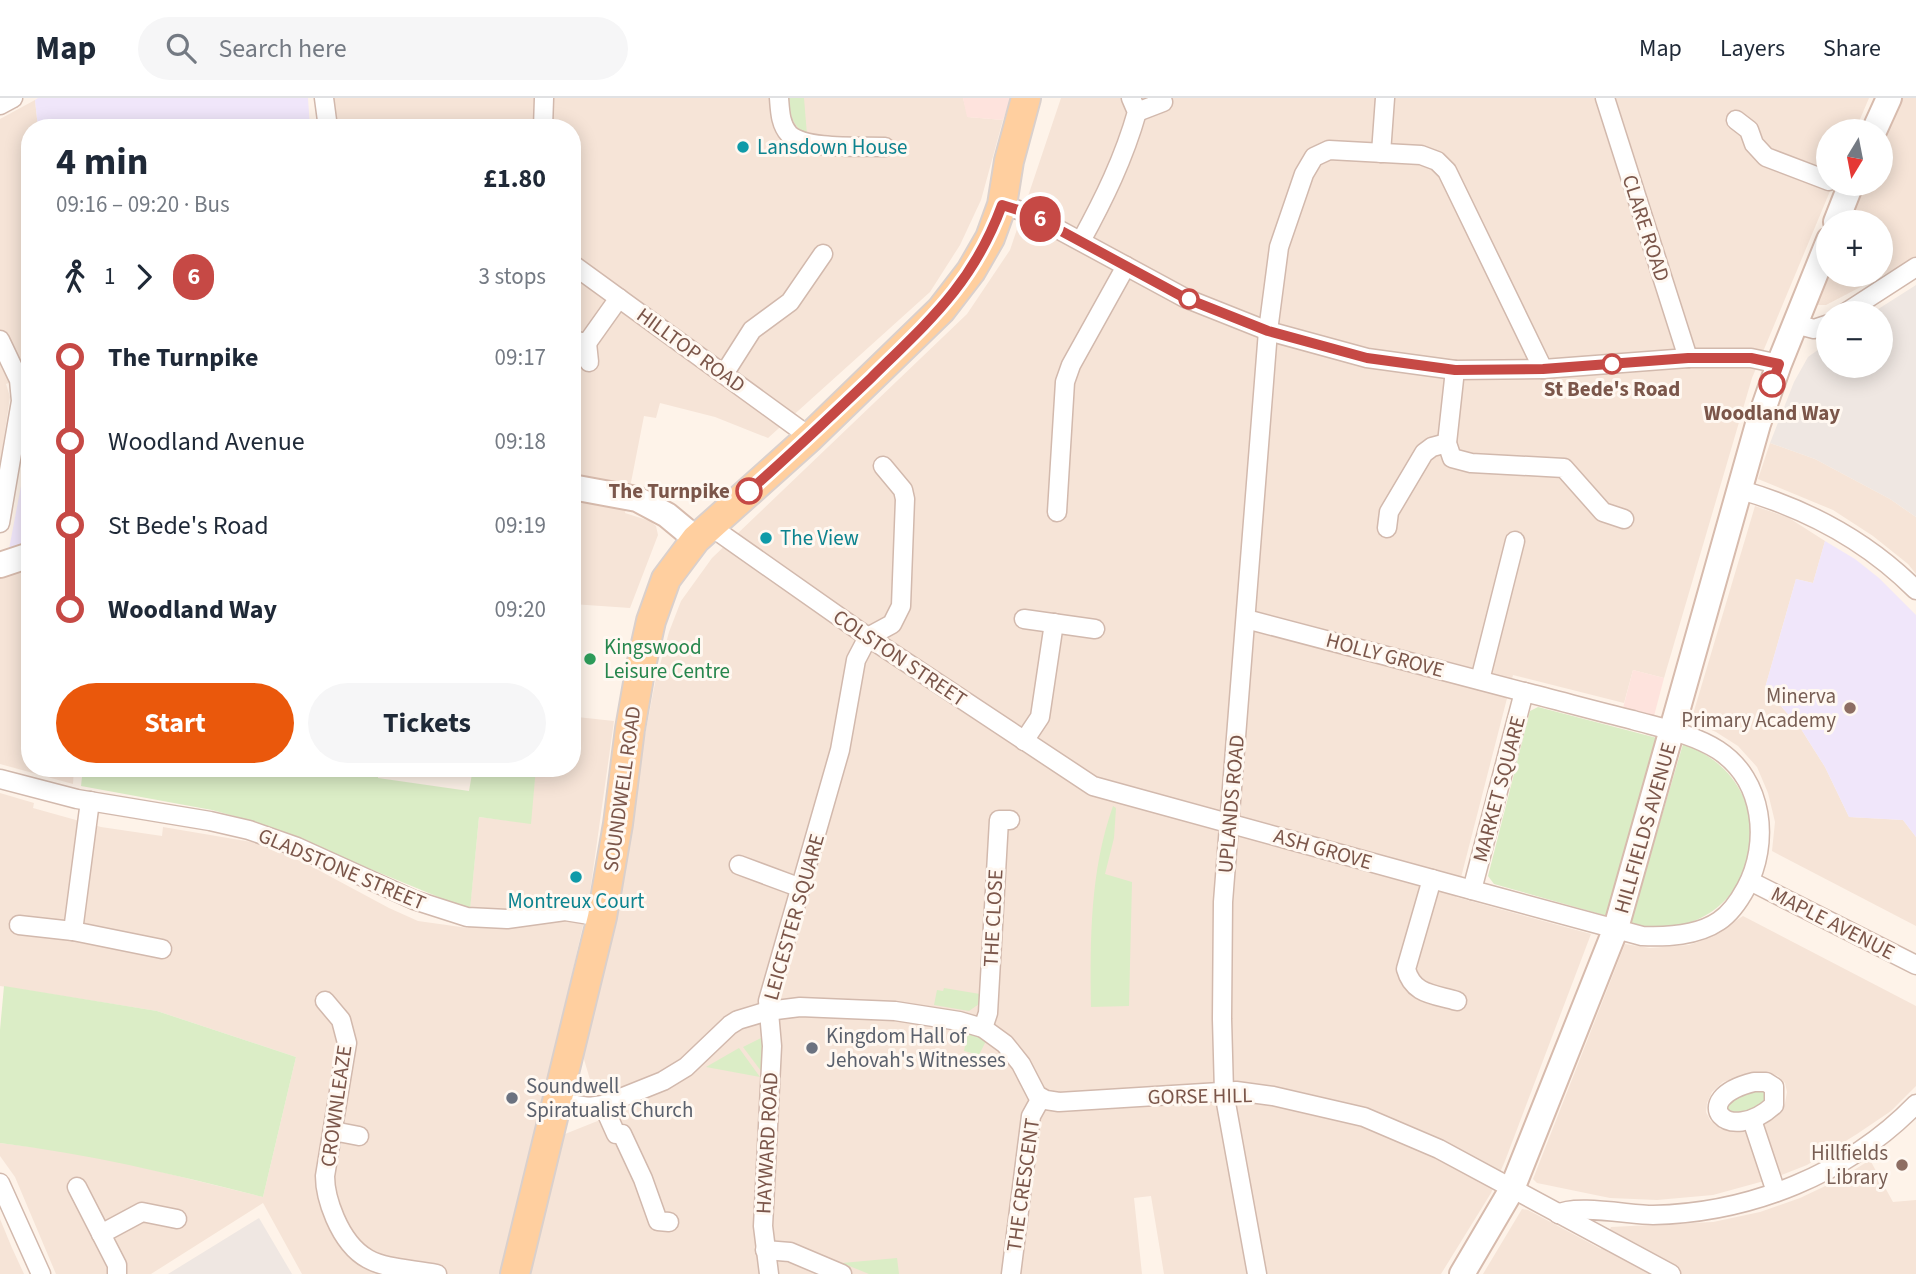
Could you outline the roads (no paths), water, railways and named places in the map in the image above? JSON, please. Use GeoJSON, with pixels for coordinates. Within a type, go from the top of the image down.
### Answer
{"type":"FeatureCollection","features":[{"type":"Feature","properties":{"kind":"main road","name":"SOUNDWELL ROAD"},"geometry":{"type":"LineString","coordinates":[[514,1274],[602,917],[618,824],[630,729],[650,621],[666,579],[702,532],[810,438],[941,310],[971,271],[990,238],[1002,205],[1009,161],[1026,98]]}},
{"type":"Feature","properties":{"kind":"street"},"geometry":{"type":"LineString","coordinates":[[0,105],[13,98]]}},
{"type":"Feature","properties":{"kind":"street"},"geometry":{"type":"LineString","coordinates":[[324,98],[327,119]]}},
{"type":"Feature","properties":{"kind":"street"},"geometry":{"type":"LineString","coordinates":[[543,119],[544,98]]}},
{"type":"Feature","properties":{"kind":"street"},"geometry":{"type":"LineString","coordinates":[[779,98],[781,121],[789,134],[804,142],[885,146]]}},
{"type":"Feature","properties":{"kind":"street"},"geometry":{"type":"LineString","coordinates":[[1381,153],[1385,98]]}},
{"type":"Feature","properties":{"kind":"street","name":"CLARE ROAD"},"geometry":{"type":"LineString","coordinates":[[1605,98],[1688,358]]}},
{"type":"Feature","properties":{"kind":"street"},"geometry":{"type":"LineString","coordinates":[[1879,119],[1889,98]]}},
{"type":"Feature","properties":{"kind":"street"},"geometry":{"type":"LineString","coordinates":[[1081,241],[1110,188],[1127,148],[1134,105],[1163,102]]}},
{"type":"Feature","properties":{"kind":"street"},"geometry":{"type":"LineString","coordinates":[[1736,120],[1749,130],[1754,144],[1766,157],[1816,175]]}},
{"type":"Feature","properties":{"kind":"street"},"geometry":{"type":"LineString","coordinates":[[1268,331],[1279,247],[1304,174],[1314,157],[1329,150],[1421,155],[1437,161],[1447,171],[1543,369]]}},
{"type":"Feature","properties":{"kind":"street"},"geometry":{"type":"LineString","coordinates":[[1002,205],[1028,213],[1185,298],[1268,331],[1367,358],[1455,370],[1543,369],[1688,358],[1751,358],[1779,364]]}},
{"type":"Feature","properties":{"kind":"street"},"geometry":{"type":"LineString","coordinates":[[724,374],[752,330],[790,302],[823,254]]}},
{"type":"Feature","properties":{"kind":"street"},"geometry":{"type":"LineString","coordinates":[[1057,512],[1065,382],[1071,365],[1126,266]]}},
{"type":"Feature","properties":{"kind":"street"},"geometry":{"type":"LineString","coordinates":[[1864,301],[1916,267]]}},
{"type":"Feature","properties":{"kind":"street","name":"HILLTOP ROAD"},"geometry":{"type":"LineString","coordinates":[[581,271],[810,438]]}},
{"type":"Feature","properties":{"kind":"street","name":"HILLFIELDS AVENUE"},"geometry":{"type":"LineString","coordinates":[[1462,1274],[1512,1189],[1616,928],[1758,424],[1816,272]]}},
{"type":"Feature","properties":{"kind":"street"},"geometry":{"type":"LineString","coordinates":[[581,340],[619,298]]}},
{"type":"Feature","properties":{"kind":"street"},"geometry":{"type":"LineString","coordinates":[[1795,324],[1816,328]]}},
{"type":"Feature","properties":{"kind":"street","name":"UPLANDS ROAD"},"geometry":{"type":"LineString","coordinates":[[1257,1274],[1224,1092],[1223,902],[1268,331]]}},
{"type":"Feature","properties":{"kind":"street"},"geometry":{"type":"LineString","coordinates":[[0,340],[19,380],[21,401],[0,523]]}},
{"type":"Feature","properties":{"kind":"street"},"geometry":{"type":"LineString","coordinates":[[581,346],[589,362]]}},
{"type":"Feature","properties":{"kind":"street"},"geometry":{"type":"LineString","coordinates":[[1455,370],[1447,443],[1452,458],[1471,463],[1564,468],[1603,512],[1624,519]]}},
{"type":"Feature","properties":{"kind":"street"},"geometry":{"type":"LineString","coordinates":[[1387,528],[1389,512],[1424,453],[1432,447],[1447,443]]}},
{"type":"Feature","properties":{"kind":"street"},"geometry":{"type":"LineString","coordinates":[[868,637],[892,624],[901,606],[905,499],[903,490],[883,466]]}},
{"type":"Feature","properties":{"kind":"street"},"geometry":{"type":"LineString","coordinates":[[581,489],[637,499],[702,532]]}},
{"type":"Feature","properties":{"kind":"street"},"geometry":{"type":"LineString","coordinates":[[1741,490],[1803,511],[1835,528],[1872,553],[1916,590]]}},
{"type":"Feature","properties":{"kind":"street","name":"COLSTON STREET"},"geometry":{"type":"LineString","coordinates":[[702,532],[868,637],[1093,786]]}},
{"type":"Feature","properties":{"kind":"street"},"geometry":{"type":"LineString","coordinates":[[1480,680],[1516,541]]}},
{"type":"Feature","properties":{"kind":"street"},"geometry":{"type":"LineString","coordinates":[[1,563],[21,557]]}},
{"type":"Feature","properties":{"kind":"street"},"geometry":{"type":"LineString","coordinates":[[1024,619],[1095,629]]}},
{"type":"Feature","properties":{"kind":"street","name":"HOLLY GROVE"},"geometry":{"type":"LineString","coordinates":[[1246,619],[1524,692]]}},
{"type":"Feature","properties":{"kind":"street"},"geometry":{"type":"LineString","coordinates":[[1024,741],[1040,717],[1054,623]]}},
{"type":"Feature","properties":{"kind":"street","name":"LEICESTER SQUARE"},"geometry":{"type":"LineString","coordinates":[[556,1102],[589,1107],[603,1105],[675,1074],[696,1059],[730,1025],[768,1012],[770,992],[840,750],[854,666],[868,637]]}},
{"type":"Feature","properties":{"kind":"street","name":"MARKET SQUARE"},"geometry":{"type":"LineString","coordinates":[[1524,692],[1698,740],[1720,751],[1740,771],[1754,794],[1760,817],[1761,841],[1750,881],[1736,905],[1719,922],[1693,932],[1667,937],[1642,936],[1472,890],[1524,692]]}},
{"type":"Feature","properties":{"kind":"street","name":"GLADSTONE STREET"},"geometry":{"type":"LineString","coordinates":[[0,779],[90,801],[249,830],[323,858],[414,900],[463,916],[497,919],[565,912],[602,917]]}},
{"type":"Feature","properties":{"kind":"street","name":"ASH GROVE"},"geometry":{"type":"LineString","coordinates":[[1093,786],[1472,890]]}},
{"type":"Feature","properties":{"kind":"street"},"geometry":{"type":"LineString","coordinates":[[73,931],[90,801]]}},
{"type":"Feature","properties":{"kind":"street","name":"THE CLOSE"},"geometry":{"type":"LineString","coordinates":[[983,1028],[988,1013],[999,820],[1010,820]]}},
{"type":"Feature","properties":{"kind":"street"},"geometry":{"type":"LineString","coordinates":[[738,865],[801,888]]}},
{"type":"Feature","properties":{"kind":"street"},"geometry":{"type":"LineString","coordinates":[[1432,880],[1406,969],[1415,989],[1457,1001]]}},
{"type":"Feature","properties":{"kind":"street","name":"MAPLE AVENUE"},"geometry":{"type":"LineString","coordinates":[[1750,881],[1916,965]]}},
{"type":"Feature","properties":{"kind":"street"},"geometry":{"type":"LineString","coordinates":[[19,925],[73,931],[162,948]]}},
{"type":"Feature","properties":{"kind":"street","name":"CROWNLEAZE"},"geometry":{"type":"LineString","coordinates":[[325,1001],[348,1016],[347,1055],[325,1176],[327,1197],[344,1236],[362,1266],[384,1265],[437,1274]]}},
{"type":"Feature","properties":{"kind":"street"},"geometry":{"type":"LineString","coordinates":[[768,1012],[800,1007],[877,1009],[923,1015],[983,1028],[1005,1044],[1021,1064],[1041,1098]]}},
{"type":"Feature","properties":{"kind":"street","name":"HAYWARD ROAD"},"geometry":{"type":"LineString","coordinates":[[768,1012],[772,1039],[763,1224],[769,1274]]}},
{"type":"Feature","properties":{"kind":"street","name":"GORSE HILL"},"geometry":{"type":"LineString","coordinates":[[1041,1098],[1059,1101],[1224,1092],[1273,1096],[1364,1116],[1439,1149],[1671,1274]]}},
{"type":"Feature","properties":{"kind":"street","name":"THE CRESCENT"},"geometry":{"type":"LineString","coordinates":[[1011,1274],[1031,1116],[1041,1098]]}},
{"type":"Feature","properties":{"kind":"street"},"geometry":{"type":"LineString","coordinates":[[1559,1214],[1573,1209],[1652,1215],[1699,1212],[1748,1201],[1817,1176],[1852,1157],[1885,1133],[1916,1104]]}},
{"type":"Feature","properties":{"kind":"street"},"geometry":{"type":"LineString","coordinates":[[603,1105],[616,1134],[622,1134],[631,1152],[659,1221],[669,1222]]}},
{"type":"Feature","properties":{"kind":"street"},"geometry":{"type":"LineString","coordinates":[[1752,1120],[1776,1192]]}},
{"type":"Feature","properties":{"kind":"street"},"geometry":{"type":"LineString","coordinates":[[333,1131],[359,1136]]}},
{"type":"Feature","properties":{"kind":"street"},"geometry":{"type":"LineString","coordinates":[[0,1183],[4,1210],[41,1274]]}},
{"type":"Feature","properties":{"kind":"street"},"geometry":{"type":"LineString","coordinates":[[77,1187],[117,1265],[117,1274]]}},
{"type":"Feature","properties":{"kind":"street"},"geometry":{"type":"LineString","coordinates":[[101,1234],[142,1212],[177,1219]]}},
{"type":"Feature","properties":{"kind":"street"},"geometry":{"type":"LineString","coordinates":[[765,1250],[790,1252],[842,1274]]}},
{"type":"Feature","properties":{"kind":"place","name":"Lansdown House"},"geometry":{"type":"Point","coordinates":[743,147]}},
{"type":"Feature","properties":{"kind":"place","name":"St Bede's Road"},"geometry":{"type":"Point","coordinates":[1612,364]}},
{"type":"Feature","properties":{"kind":"place","name":"Woodland Way"},"geometry":{"type":"Point","coordinates":[1772,384]}},
{"type":"Feature","properties":{"kind":"place","name":"The Turnpike"},"geometry":{"type":"Point","coordinates":[749,491]}},
{"type":"Feature","properties":{"kind":"place","name":"The View"},"geometry":{"type":"Point","coordinates":[766,538]}},
{"type":"Feature","properties":{"kind":"place","name":"Kingswood Leisure Centre"},"geometry":{"type":"Point","coordinates":[590,659]}},
{"type":"Feature","properties":{"kind":"place","name":"Minerva Primary Academy"},"geometry":{"type":"Point","coordinates":[1850,708]}},
{"type":"Feature","properties":{"kind":"place","name":"Montreux Court"},"geometry":{"type":"Point","coordinates":[576,877]}},
{"type":"Feature","properties":{"kind":"place","name":"Kingdom Hall of Jehovah's Witnesses"},"geometry":{"type":"Point","coordinates":[812,1048]}},
{"type":"Feature","properties":{"kind":"place","name":"Soundwell Spiratualist Church"},"geometry":{"type":"Point","coordinates":[512,1098]}},
{"type":"Feature","properties":{"kind":"place","name":"Hillfields Library"},"geometry":{"type":"Point","coordinates":[1902,1165]}}]}
